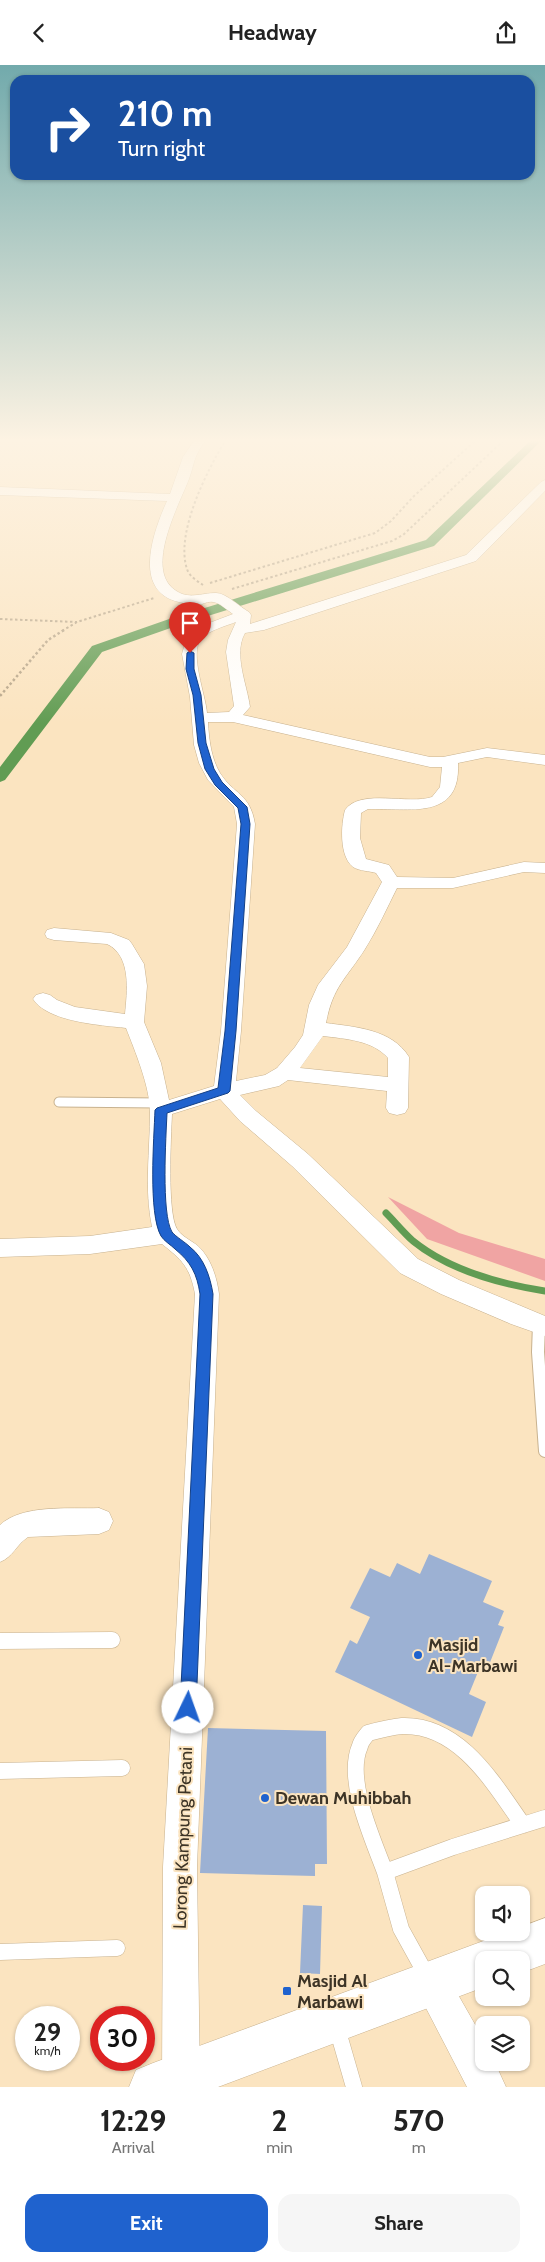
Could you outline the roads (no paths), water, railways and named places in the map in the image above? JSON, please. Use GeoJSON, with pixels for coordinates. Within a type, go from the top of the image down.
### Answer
{"type":"FeatureCollection","features":[{"type":"Feature","properties":{"kind":"main road"},"geometry":{"type":"LineString","coordinates":[[518,1951],[545,1941]]}},
{"type":"Feature","properties":{"kind":"main road"},"geometry":{"type":"LineString","coordinates":[[172,2083],[334,2019],[475,1966]]}},
{"type":"Feature","properties":{"kind":"street"},"geometry":{"type":"LineString","coordinates":[[162,535],[157,549],[156,565],[160,580],[171,595],[177,599],[191,601],[218,599],[242,618],[259,627],[470,558],[493,535]]}},
{"type":"Feature","properties":{"kind":"street"},"geometry":{"type":"LineString","coordinates":[[233,717],[242,707],[234,674],[234,645],[242,618]]}},
{"type":"Feature","properties":{"kind":"street"},"geometry":{"type":"LineString","coordinates":[[224,1091],[231,1031],[246,824],[243,807],[218,783],[210,769],[202,743],[197,695],[190,669],[193,640],[200,633],[242,618]]}},
{"type":"Feature","properties":{"kind":"street"},"geometry":{"type":"LineString","coordinates":[[200,718],[233,717],[430,762],[450,762],[465,755],[481,753],[545,760]]}},
{"type":"Feature","properties":{"kind":"street"},"geometry":{"type":"LineString","coordinates":[[160,1107],[270,1081],[284,1073],[302,1052],[313,1035],[319,1005],[328,985],[356,949],[391,882],[384,869],[362,864],[356,858],[350,829],[353,810],[365,804],[432,803],[440,800],[448,791],[450,762]]}},
{"type":"Feature","properties":{"kind":"street"},"geometry":{"type":"LineString","coordinates":[[391,882],[453,883],[524,867],[545,868]]}},
{"type":"Feature","properties":{"kind":"street"},"geometry":{"type":"LineString","coordinates":[[0,1248],[90,1245],[166,1234],[161,1213],[160,1193],[160,1107],[150,1063],[134,1021],[137,986],[134,964],[122,944],[98,936],[54,934]]}},
{"type":"Feature","properties":{"kind":"street"},"geometry":{"type":"LineString","coordinates":[[43,999],[55,1007],[67,1011],[134,1021]]}},
{"type":"Feature","properties":{"kind":"street"},"geometry":{"type":"LineString","coordinates":[[314,1028],[357,1035],[387,1044],[399,1057],[397,1108]]}},
{"type":"Feature","properties":{"kind":"street"},"geometry":{"type":"LineString","coordinates":[[284,1073],[398,1085]]}},
{"type":"Feature","properties":{"kind":"street"},"geometry":{"type":"LineString","coordinates":[[224,1091],[248,1116],[300,1160],[409,1266],[450,1287],[542,1325]]}},
{"type":"Feature","properties":{"kind":"street","name":"Lorong Kampung Petani"},"geometry":{"type":"LineString","coordinates":[[166,1234],[190,1254],[204,1276],[207,1294],[180,1867],[172,2083]]}},
{"type":"Feature","properties":{"kind":"street"},"geometry":{"type":"LineString","coordinates":[[0,1549],[14,1528],[25,1524],[99,1521]]}},
{"type":"Feature","properties":{"kind":"street"},"geometry":{"type":"LineString","coordinates":[[431,1983],[464,2041],[487,2087]]}},
{"type":"Feature","properties":{"kind":"lane"},"geometry":{"type":"LineString","coordinates":[[59,1102],[160,1107]]}},
{"type":"Feature","properties":{"kind":"lane"},"geometry":{"type":"LineString","coordinates":[[542,1325],[538,1352],[545,1451]]}},
{"type":"Feature","properties":{"kind":"lane"},"geometry":{"type":"LineString","coordinates":[[0,1641],[112,1640]]}},
{"type":"Feature","properties":{"kind":"lane"},"geometry":{"type":"LineString","coordinates":[[431,1983],[401,1929],[385,1871],[363,1809],[356,1766],[360,1745],[368,1733],[405,1725],[422,1727],[448,1737],[480,1767],[523,1825]]}},
{"type":"Feature","properties":{"kind":"lane"},"geometry":{"type":"LineString","coordinates":[[0,1771],[122,1768]]}},
{"type":"Feature","properties":{"kind":"lane"},"geometry":{"type":"LineString","coordinates":[[385,1871],[545,1818]]}},
{"type":"Feature","properties":{"kind":"lane"},"geometry":{"type":"LineString","coordinates":[[0,1952],[117,1948]]}},
{"type":"Feature","properties":{"kind":"lane"},"geometry":{"type":"LineString","coordinates":[[334,2019],[354,2087]]}},
{"type":"Feature","properties":{"kind":"waterway"},"geometry":{"type":"LineString","coordinates":[[0,777],[97,649],[177,621],[430,543],[438,535]]}},
{"type":"Feature","properties":{"kind":"waterway"},"geometry":{"type":"LineString","coordinates":[[386,1213],[413,1241],[442,1260],[493,1280],[545,1291]]}},
{"type":"Feature","properties":{"kind":"place","name":"Masjid Al-Marbawi"},"geometry":{"type":"Point","coordinates":[418,1655]}},
{"type":"Feature","properties":{"kind":"place","name":"Dewan Muhibbah"},"geometry":{"type":"Point","coordinates":[265,1798]}},
{"type":"Feature","properties":{"kind":"place","name":"Masjid Al Marbawi"},"geometry":{"type":"Point","coordinates":[287,1991]}}]}
